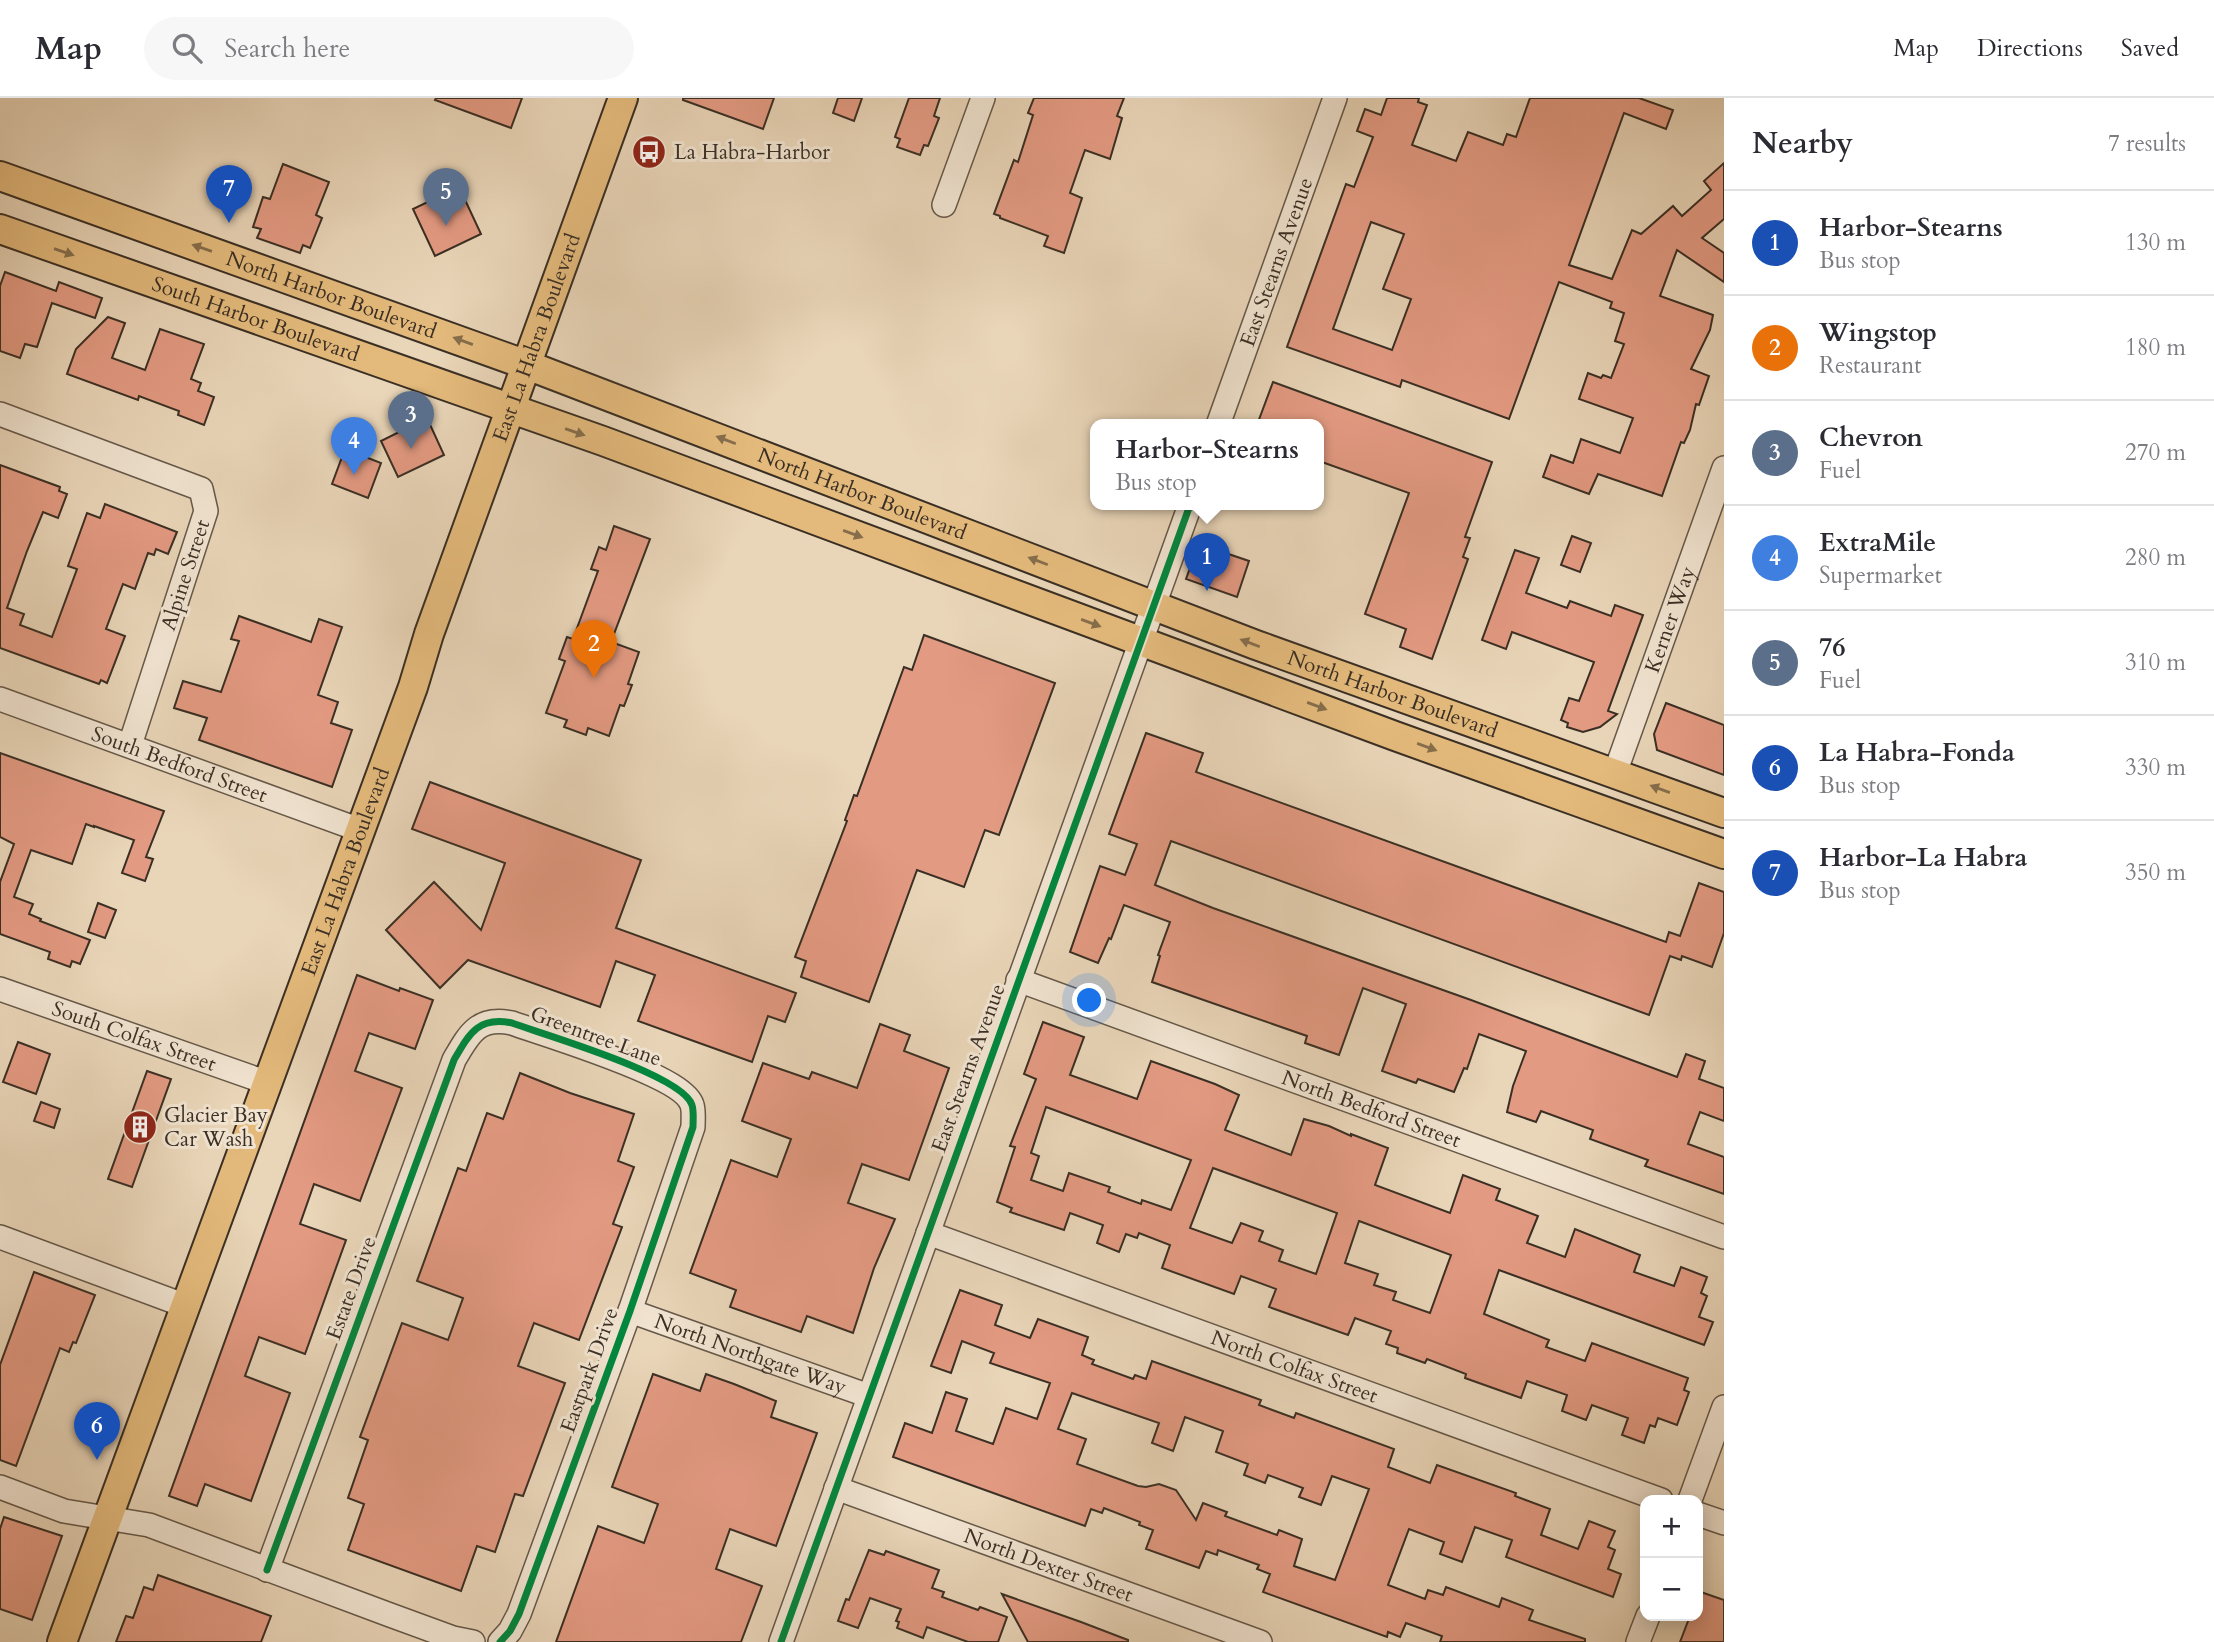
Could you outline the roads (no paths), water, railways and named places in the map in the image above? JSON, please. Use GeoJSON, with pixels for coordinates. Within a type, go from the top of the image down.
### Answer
{"type":"FeatureCollection","features":[{"type":"Feature","properties":{"kind":"main road","name":"East La Habra Boulevard"},"geometry":{"type":"LineString","coordinates":[[62,1642],[413,687],[429,634],[623,98]]}},
{"type":"Feature","properties":{"kind":"main road","name":"North Harbor Boulevard"},"geometry":{"type":"LineString","coordinates":[[0,176],[527,365],[1314,667],[1724,813]]}},
{"type":"Feature","properties":{"kind":"main road","name":"South Harbor Boulevard"},"geometry":{"type":"LineString","coordinates":[[0,229],[510,410]]}},
{"type":"Feature","properties":{"kind":"main road","name":"North Harbor Boulevard"},"geometry":{"type":"LineString","coordinates":[[510,410],[707,479],[1724,854]]}},
{"type":"Feature","properties":{"kind":"street"},"geometry":{"type":"LineString","coordinates":[[944,205],[983,98]]}},
{"type":"Feature","properties":{"kind":"street","name":"East Stearns Avenue"},"geometry":{"type":"LineString","coordinates":[[1220,419],[1335,98]]}},
{"type":"Feature","properties":{"kind":"street","name":"Alpine Street"},"geometry":{"type":"LineString","coordinates":[[0,414],[201,489],[206,511],[130,746]]}},
{"type":"Feature","properties":{"kind":"street","name":"Kerner Way"},"geometry":{"type":"LineString","coordinates":[[1615,773],[1724,468]]}},
{"type":"Feature","properties":{"kind":"street","name":"East Stearns Avenue"},"geometry":{"type":"LineString","coordinates":[[781,1642],[1139,640],[1188,510]]}},
{"type":"Feature","properties":{"kind":"street","name":"South Bedford Street"},"geometry":{"type":"LineString","coordinates":[[0,699],[360,830]]}},
{"type":"Feature","properties":{"kind":"street","name":"North Bedford Street"},"geometry":{"type":"LineString","coordinates":[[1018,980],[1724,1237]]}},
{"type":"Feature","properties":{"kind":"street","name":"South Colfax Street"},"geometry":{"type":"LineString","coordinates":[[0,989],[268,1083]]}},
{"type":"Feature","properties":{"kind":"street","name":"Greentree Lane"},"geometry":{"type":"LineString","coordinates":[[479,1025],[498,1020],[512,1023],[657,1075],[680,1088],[692,1104]]}},
{"type":"Feature","properties":{"kind":"street","name":"Estate Drive"},"geometry":{"type":"LineString","coordinates":[[267,1570],[454,1060],[479,1025]]}},
{"type":"Feature","properties":{"kind":"street","name":"Eastpark Drive"},"geometry":{"type":"LineString","coordinates":[[500,1642],[519,1614],[630,1311],[693,1127],[692,1104]]}},
{"type":"Feature","properties":{"kind":"street","name":"North Colfax Street"},"geometry":{"type":"LineString","coordinates":[[928,1233],[1647,1495]]}},
{"type":"Feature","properties":{"kind":"street"},"geometry":{"type":"LineString","coordinates":[[0,1237],[186,1306]]}},
{"type":"Feature","properties":{"kind":"street","name":"North Northgate Way"},"geometry":{"type":"LineString","coordinates":[[630,1311],[869,1396]]}},
{"type":"Feature","properties":{"kind":"street"},"geometry":{"type":"LineString","coordinates":[[1692,1495],[1724,1407]]}},
{"type":"Feature","properties":{"kind":"street"},"geometry":{"type":"LineString","coordinates":[[0,1487],[64,1511],[149,1525],[453,1638],[473,1642]]}},
{"type":"Feature","properties":{"kind":"street","name":"North Dexter Street"},"geometry":{"type":"LineString","coordinates":[[836,1488],[1260,1642]]}},
{"type":"Feature","properties":{"kind":"street"},"geometry":{"type":"LineString","coordinates":[[1703,1516],[1724,1523]]}},
{"type":"Feature","properties":{"kind":"street"},"geometry":{"type":"LineString","coordinates":[[1638,1642],[1646,1621]]}},
{"type":"Feature","properties":{"kind":"place","name":"La Habra-Harbor"},"geometry":{"type":"Point","coordinates":[649,152]}},
{"type":"Feature","properties":{"kind":"place","name":"Harbor-La Habra"},"geometry":{"type":"Point","coordinates":[229,223]}},
{"type":"Feature","properties":{"kind":"place","name":"76"},"geometry":{"type":"Point","coordinates":[446,226]}},
{"type":"Feature","properties":{"kind":"place","name":"Chevron"},"geometry":{"type":"Point","coordinates":[411,449]}},
{"type":"Feature","properties":{"kind":"place","name":"ExtraMile"},"geometry":{"type":"Point","coordinates":[354,475]}},
{"type":"Feature","properties":{"kind":"place","name":"Harbor-Stearns"},"geometry":{"type":"Point","coordinates":[1207,591]}},
{"type":"Feature","properties":{"kind":"place","name":"Wingstop"},"geometry":{"type":"Point","coordinates":[594,678]}},
{"type":"Feature","properties":{"kind":"place","name":"Glacier Bay Car Wash"},"geometry":{"type":"Point","coordinates":[140,1127]}},
{"type":"Feature","properties":{"kind":"place","name":"La Habra-Fonda"},"geometry":{"type":"Point","coordinates":[97,1460]}}]}
